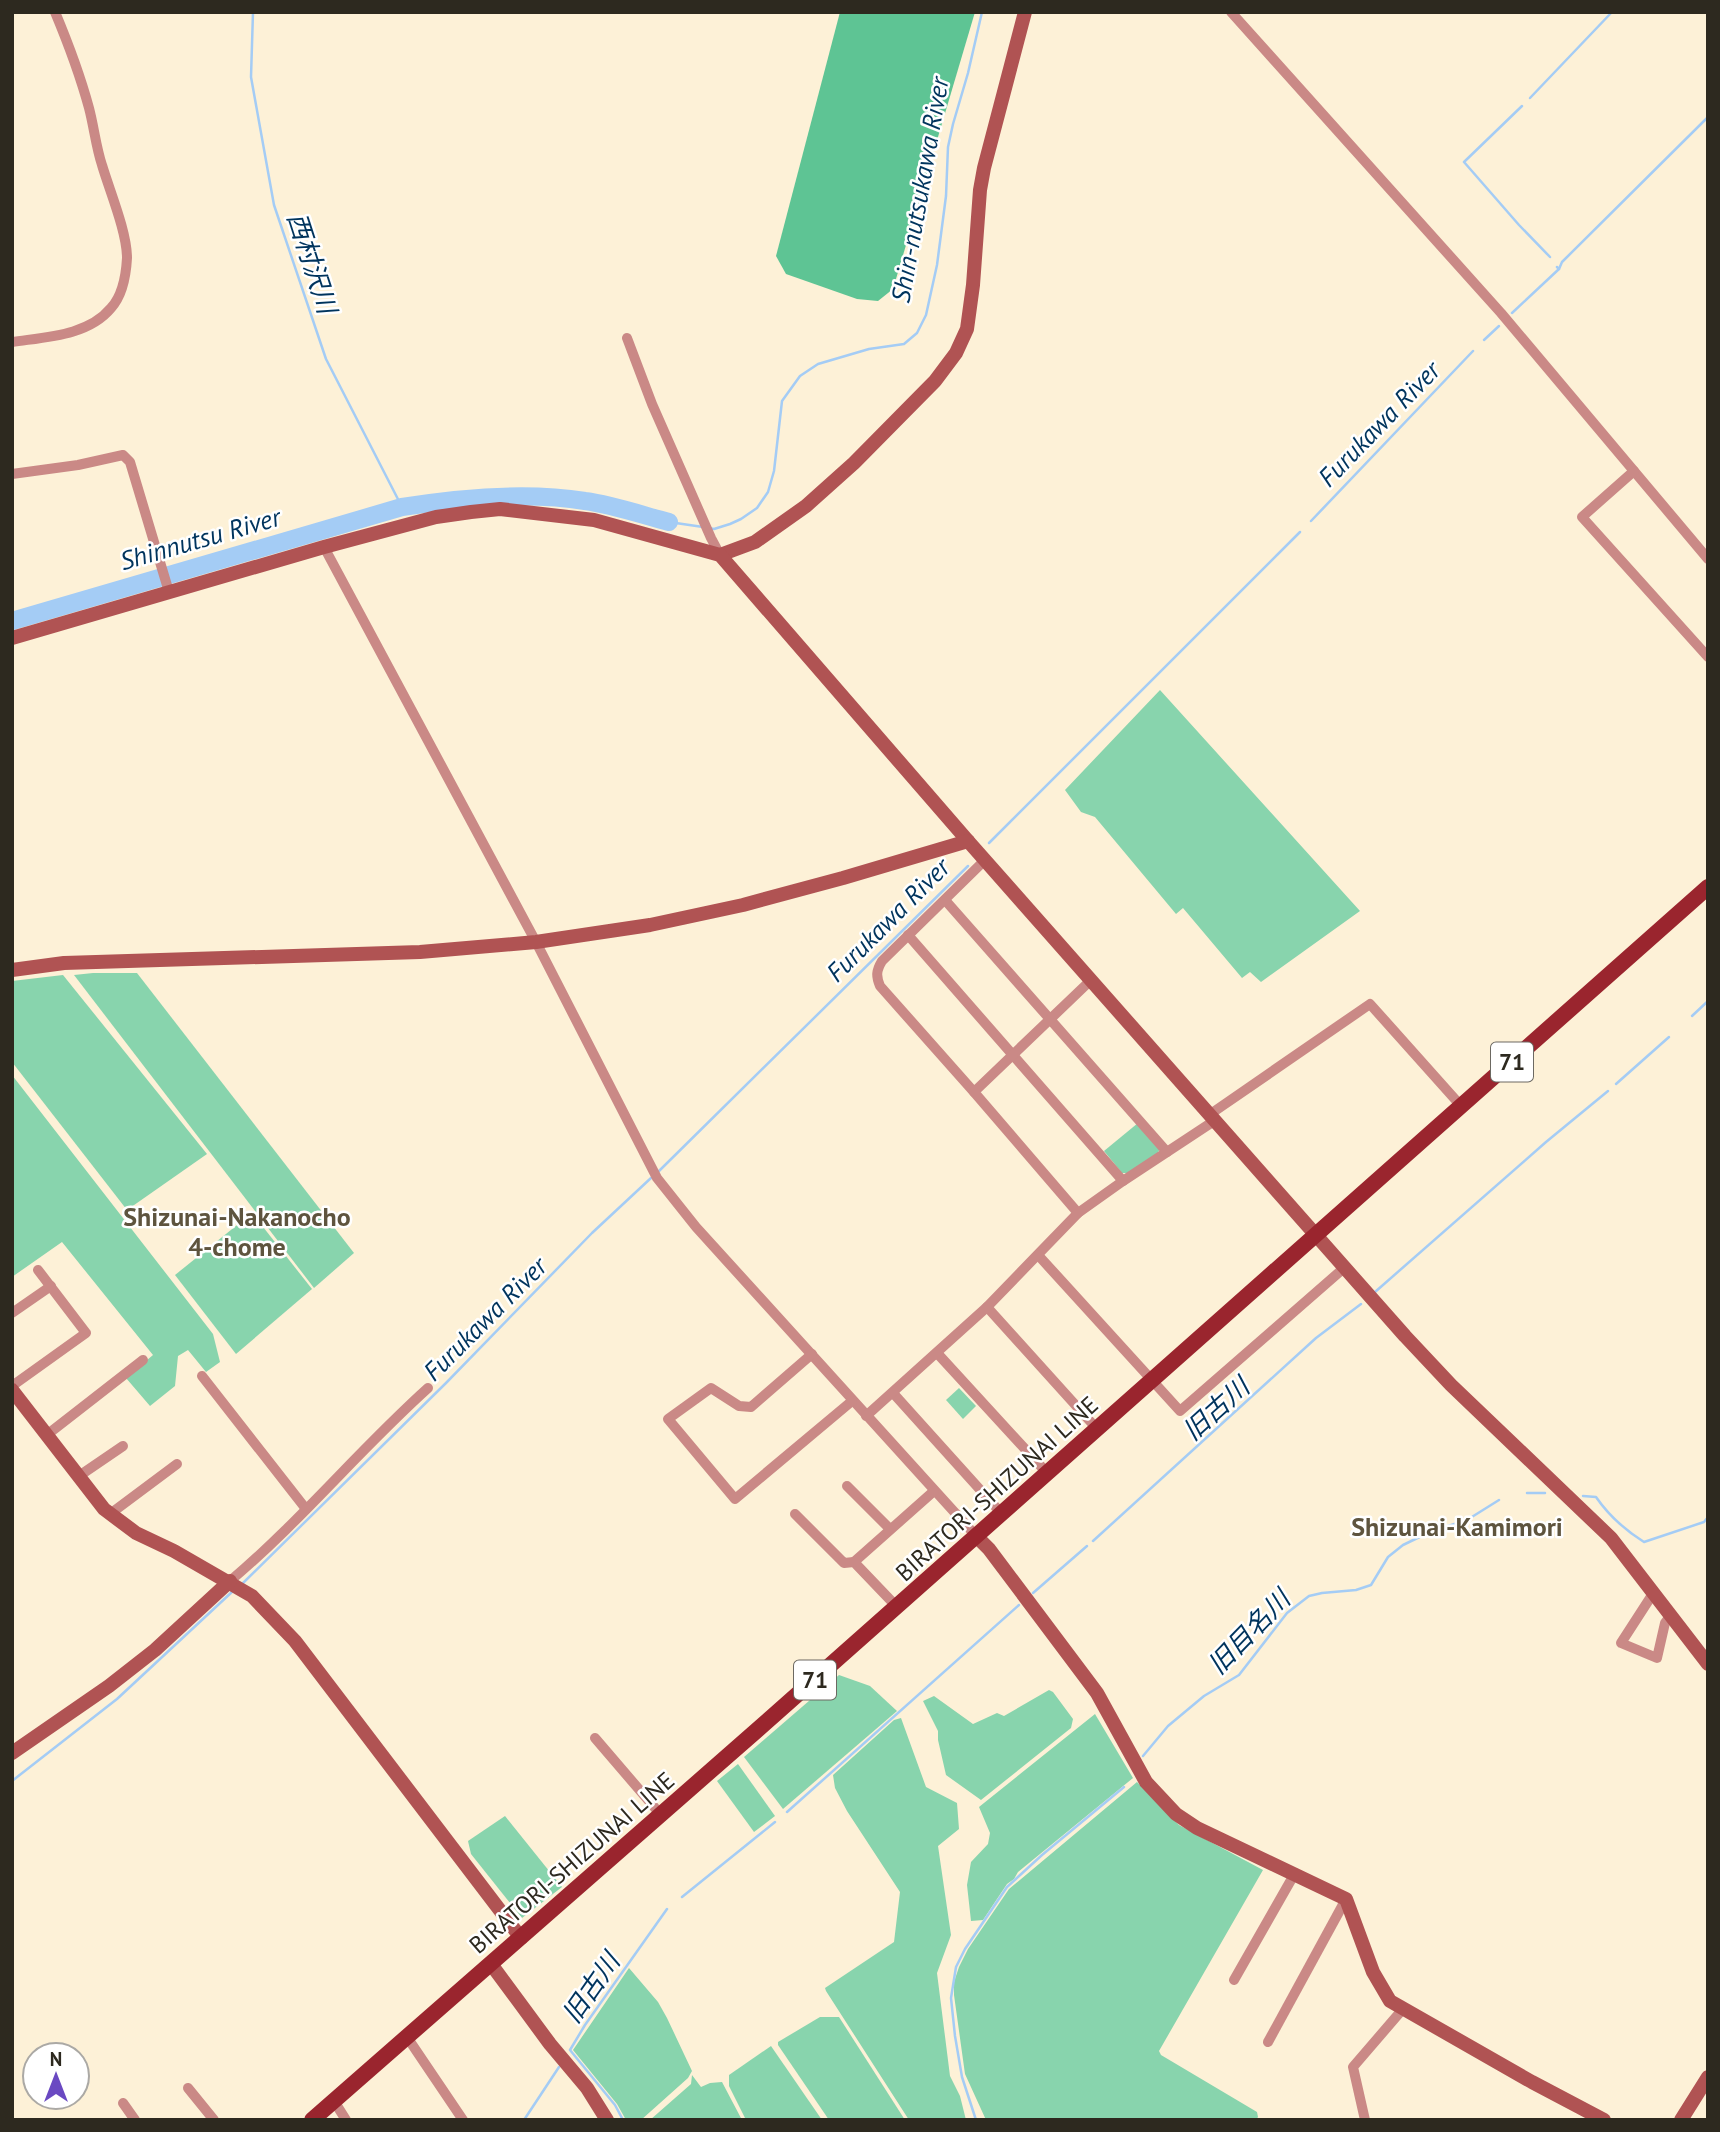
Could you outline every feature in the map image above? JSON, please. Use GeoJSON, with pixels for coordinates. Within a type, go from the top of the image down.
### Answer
{"type":"FeatureCollection","features":[{"type":"Feature","properties":{"kind":"main road","name":"BIRATORI-SHIZUNAI LINE"},"geometry":{"type":"LineString","coordinates":[[312,2120],[1317,1237],[1708,887]]}},
{"type":"Feature","properties":{"kind":"street"},"geometry":{"type":"LineString","coordinates":[[12,342],[71,332],[88,326],[112,308],[125,279],[127,256],[123,234],[101,161],[90,109],[55,12]]}},
{"type":"Feature","properties":{"kind":"street"},"geometry":{"type":"LineString","coordinates":[[12,638],[167,588],[436,517],[500,509],[546,513],[594,520],[720,555],[755,542],[806,506],[854,463],[935,381],[956,353],[967,329],[984,168],[1025,12]]}},
{"type":"Feature","properties":{"kind":"street"},"geometry":{"type":"LineString","coordinates":[[1231,12],[1501,313],[1708,559]]}},
{"type":"Feature","properties":{"kind":"street"},"geometry":{"type":"LineString","coordinates":[[627,338],[652,404],[720,555],[1344,1268],[1451,1385],[1611,1538],[1708,1664]]}},
{"type":"Feature","properties":{"kind":"street"},"geometry":{"type":"LineString","coordinates":[[12,474],[78,465],[123,455],[130,462],[167,588]]}},
{"type":"Feature","properties":{"kind":"street"},"geometry":{"type":"LineString","coordinates":[[1634,471],[1582,517],[1708,657]]}},
{"type":"Feature","properties":{"kind":"street"},"geometry":{"type":"LineString","coordinates":[[324,547],[536,942],[654,1174],[696,1227],[989,1549],[1097,1693],[1146,1782],[1176,1814],[1197,1828],[1346,1899],[1381,1986],[1390,2001],[1402,2010],[1604,2120]]}},
{"type":"Feature","properties":{"kind":"street"},"geometry":{"type":"LineString","coordinates":[[12,970],[64,963],[420,952],[536,942],[650,925],[743,905],[968,841]]}},
{"type":"Feature","properties":{"kind":"street"},"geometry":{"type":"LineString","coordinates":[[985,860],[882,961],[876,978],[880,986],[1078,1213]]}},
{"type":"Feature","properties":{"kind":"street"},"geometry":{"type":"LineString","coordinates":[[945,900],[1167,1152]]}},
{"type":"Feature","properties":{"kind":"street"},"geometry":{"type":"LineString","coordinates":[[908,935],[1123,1181]]}},
{"type":"Feature","properties":{"kind":"street"},"geometry":{"type":"LineString","coordinates":[[974,1093],[1091,980]]}},
{"type":"Feature","properties":{"kind":"street"},"geometry":{"type":"LineString","coordinates":[[866,1416],[988,1307],[1078,1213],[1167,1152],[1370,1004],[1462,1107]]}},
{"type":"Feature","properties":{"kind":"street"},"geometry":{"type":"LineString","coordinates":[[1038,1255],[1180,1411],[1344,1268]]}},
{"type":"Feature","properties":{"kind":"street"},"geometry":{"type":"LineString","coordinates":[[38,1270],[86,1332],[12,1388],[104,1509],[136,1533],[236,1585],[266,1608],[295,1641],[521,1938]]}},
{"type":"Feature","properties":{"kind":"street"},"geometry":{"type":"LineString","coordinates":[[12,1313],[51,1286]]}},
{"type":"Feature","properties":{"kind":"street"},"geometry":{"type":"LineString","coordinates":[[988,1307],[1098,1430]]}},
{"type":"Feature","properties":{"kind":"street"},"geometry":{"type":"LineString","coordinates":[[937,1353],[1048,1474]]}},
{"type":"Feature","properties":{"kind":"street"},"geometry":{"type":"LineString","coordinates":[[812,1354],[751,1407],[739,1405],[711,1388],[668,1419],[735,1499],[852,1401]]}},
{"type":"Feature","properties":{"kind":"street"},"geometry":{"type":"LineString","coordinates":[[48,1434],[142,1360]]}},
{"type":"Feature","properties":{"kind":"street"},"geometry":{"type":"LineString","coordinates":[[202,1376],[306,1509]]}},
{"type":"Feature","properties":{"kind":"street"},"geometry":{"type":"LineString","coordinates":[[12,1753],[109,1686],[236,1585],[390,1422],[428,1388]]}},
{"type":"Feature","properties":{"kind":"street"},"geometry":{"type":"LineString","coordinates":[[893,1393],[1002,1514]]}},
{"type":"Feature","properties":{"kind":"street"},"geometry":{"type":"LineString","coordinates":[[79,1476],[122,1446]]}},
{"type":"Feature","properties":{"kind":"street"},"geometry":{"type":"LineString","coordinates":[[110,1514],[177,1464]]}},
{"type":"Feature","properties":{"kind":"street"},"geometry":{"type":"LineString","coordinates":[[847,1486],[890,1529]]}},
{"type":"Feature","properties":{"kind":"street"},"geometry":{"type":"LineString","coordinates":[[795,1514],[844,1563],[854,1562],[934,1491]]}},
{"type":"Feature","properties":{"kind":"street"},"geometry":{"type":"LineString","coordinates":[[854,1562],[897,1607]]}},
{"type":"Feature","properties":{"kind":"street"},"geometry":{"type":"LineString","coordinates":[[1654,1592],[1621,1643],[1657,1658],[1665,1623],[1671,1615]]}},
{"type":"Feature","properties":{"kind":"street"},"geometry":{"type":"LineString","coordinates":[[595,1738],[661,1815]]}},
{"type":"Feature","properties":{"kind":"street"},"geometry":{"type":"LineString","coordinates":[[1234,1980],[1295,1873]]}},
{"type":"Feature","properties":{"kind":"street"},"geometry":{"type":"LineString","coordinates":[[1268,2042],[1346,1899]]}},
{"type":"Feature","properties":{"kind":"street"},"geometry":{"type":"LineString","coordinates":[[491,1964],[587,2088],[607,2120]]}},
{"type":"Feature","properties":{"kind":"street"},"geometry":{"type":"LineString","coordinates":[[1365,2120],[1353,2067],[1402,2010]]}},
{"type":"Feature","properties":{"kind":"street"},"geometry":{"type":"LineString","coordinates":[[407,2037],[463,2120]]}},
{"type":"Feature","properties":{"kind":"street"},"geometry":{"type":"LineString","coordinates":[[1681,2120],[1708,2077]]}},
{"type":"Feature","properties":{"kind":"street"},"geometry":{"type":"LineString","coordinates":[[188,2088],[214,2120]]}},
{"type":"Feature","properties":{"kind":"street"},"geometry":{"type":"LineString","coordinates":[[334,2101],[346,2120]]}},
{"type":"Feature","properties":{"kind":"street"},"geometry":{"type":"LineString","coordinates":[[123,2103],[135,2120]]}},
{"type":"Feature","properties":{"kind":"green space"},"geometry":{"type":"Polygon","coordinates":[[[840,12],[975,12],[893,289],[878,301],[857,299],[786,274],[776,256],[840,12]]]}},
{"type":"Feature","properties":{"kind":"green space"},"geometry":{"type":"Polygon","coordinates":[[[1160,690],[1360,911],[1261,982],[1250,972],[1242,978],[1183,908],[1176,914],[1095,817],[1081,812],[1065,790],[1160,690]]]}},
{"type":"Feature","properties":{"kind":"green space"},"geometry":{"type":"Polygon","coordinates":[[[137,973],[354,1253],[314,1288],[74,975],[137,973]]]}},
{"type":"Feature","properties":{"kind":"green space"},"geometry":{"type":"Polygon","coordinates":[[[63,975],[207,1154],[127,1210],[12,1062],[12,981],[63,975]]]}},
{"type":"Feature","properties":{"kind":"green space"},"geometry":{"type":"Polygon","coordinates":[[[12,1075],[213,1334],[220,1362],[206,1372],[188,1350],[178,1356],[175,1386],[150,1406],[126,1378],[153,1355],[62,1242],[12,1277],[12,1075]]]}},
{"type":"Feature","properties":{"kind":"green space"},"geometry":{"type":"Polygon","coordinates":[[[1138,1123],[1160,1148],[1158,1153],[1128,1173],[1122,1173],[1104,1151],[1138,1123]]]}},
{"type":"Feature","properties":{"kind":"green space"},"geometry":{"type":"Polygon","coordinates":[[[252,1213],[312,1289],[236,1354],[175,1275],[252,1213]]]}},
{"type":"Feature","properties":{"kind":"green space"},"geometry":{"type":"Polygon","coordinates":[[[959,1388],[976,1406],[963,1419],[946,1400],[959,1388]]]}},
{"type":"Feature","properties":{"kind":"green space"},"geometry":{"type":"Polygon","coordinates":[[[839,1675],[870,1686],[897,1711],[783,1809],[744,1757],[839,1675]]]}},
{"type":"Feature","properties":{"kind":"green space"},"geometry":{"type":"Polygon","coordinates":[[[1049,1690],[1073,1719],[1071,1728],[981,1800],[946,1775],[938,1731],[923,1701],[934,1696],[973,1724],[997,1713],[1004,1716],[1049,1690]]]}},
{"type":"Feature","properties":{"kind":"green space"},"geometry":{"type":"Polygon","coordinates":[[[1095,1714],[1133,1778],[1018,1872],[983,1920],[971,1921],[967,1885],[971,1862],[988,1844],[990,1833],[979,1807],[1095,1714]]]}},
{"type":"Feature","properties":{"kind":"green space"},"geometry":{"type":"Polygon","coordinates":[[[901,1718],[926,1787],[957,1803],[959,1829],[938,1846],[951,1935],[937,1973],[950,2076],[960,2096],[966,2120],[909,2120],[825,1988],[894,1942],[900,1892],[847,1811],[835,1788],[833,1775],[894,1720],[901,1718]]]}},
{"type":"Feature","properties":{"kind":"green space"},"geometry":{"type":"Polygon","coordinates":[[[738,1764],[775,1816],[754,1832],[717,1781],[738,1764]]]}},
{"type":"Feature","properties":{"kind":"green space"},"geometry":{"type":"Polygon","coordinates":[[[1137,1782],[1179,1825],[1263,1870],[1159,2051],[1161,2055],[1257,2112],[1258,2117],[1256,2120],[986,2120],[965,2074],[954,1995],[954,1982],[959,1967],[968,1949],[1009,1889],[1137,1782]]]}},
{"type":"Feature","properties":{"kind":"green space"},"geometry":{"type":"Polygon","coordinates":[[[505,1816],[562,1887],[522,1918],[471,1854],[468,1841],[505,1816]]]}},
{"type":"Feature","properties":{"kind":"green space"},"geometry":{"type":"Polygon","coordinates":[[[629,1968],[658,2002],[692,2071],[688,2078],[641,2120],[626,2120],[617,2104],[573,2050],[629,1968]]]}},
{"type":"Feature","properties":{"kind":"green space"},"geometry":{"type":"Polygon","coordinates":[[[820,2017],[839,2017],[905,2120],[829,2120],[778,2045],[778,2042],[820,2017]]]}},
{"type":"Feature","properties":{"kind":"green space"},"geometry":{"type":"Polygon","coordinates":[[[771,2046],[822,2120],[746,2120],[729,2086],[729,2075],[771,2046]]]}},
{"type":"Feature","properties":{"kind":"green space"},"geometry":{"type":"Polygon","coordinates":[[[692,2075],[701,2087],[722,2082],[742,2120],[650,2120],[691,2084],[692,2075]]]}},
{"type":"Feature","properties":{"kind":"waterway","name":"西村沢川"},"geometry":{"type":"LineString","coordinates":[[253,12],[251,77],[274,205],[326,359],[402,507]]}},
{"type":"Feature","properties":{"kind":"waterway","name":"Shin-nutsukawa River"},"geometry":{"type":"LineString","coordinates":[[709,528],[714,529],[741,519],[757,508],[768,492],[774,471],[782,401],[800,376],[818,364],[869,349],[904,344],[917,333],[926,315],[937,265],[946,196],[948,147],[982,12]]}},
{"type":"Feature","properties":{"kind":"waterway","name":"Furukawa River"},"geometry":{"type":"LineString","coordinates":[[1530,98],[1612,12]]}},
{"type":"Feature","properties":{"kind":"waterway","name":"Furukawa River"},"geometry":{"type":"LineString","coordinates":[[1522,106],[1464,162],[1550,257]]}},
{"type":"Feature","properties":{"kind":"waterway"},"geometry":{"type":"LineString","coordinates":[[1559,269],[1562,262],[1708,117]]}},
{"type":"Feature","properties":{"kind":"waterway","name":"Furukawa River"},"geometry":{"type":"LineString","coordinates":[[1512,313],[1559,269],[1557,267]]}},
{"type":"Feature","properties":{"kind":"waterway","name":"Furukawa River"},"geometry":{"type":"LineString","coordinates":[[1484,340],[1499,326]]}},
{"type":"Feature","properties":{"kind":"waterway","name":"Furukawa River"},"geometry":{"type":"LineString","coordinates":[[1311,521],[1473,351]]}},
{"type":"Feature","properties":{"kind":"waterway","name":"Shinnutsu River"},"geometry":{"type":"LineString","coordinates":[[12,621],[402,507],[470,499],[563,498],[596,503],[669,522]]}},
{"type":"Feature","properties":{"kind":"waterway","name":"Shin-nutsukawa River"},"geometry":{"type":"LineString","coordinates":[[669,522],[703,527]]}},
{"type":"Feature","properties":{"kind":"waterway","name":"Furukawa River"},"geometry":{"type":"LineString","coordinates":[[989,843],[1300,532]]}},
{"type":"Feature","properties":{"kind":"waterway","name":"Furukawa River"},"geometry":{"type":"LineString","coordinates":[[659,1171],[968,866]]}},
{"type":"Feature","properties":{"kind":"waterway","name":"旧古川"},"geometry":{"type":"LineString","coordinates":[[1692,1016],[1708,1001]]}},
{"type":"Feature","properties":{"kind":"waterway","name":"旧古川"},"geometry":{"type":"LineString","coordinates":[[1616,1084],[1669,1037]]}},
{"type":"Feature","properties":{"kind":"waterway","name":"旧古川"},"geometry":{"type":"LineString","coordinates":[[1375,1292],[1608,1091]]}},
{"type":"Feature","properties":{"kind":"waterway","name":"Furukawa River"},"geometry":{"type":"LineString","coordinates":[[241,1585],[446,1383],[592,1233],[651,1178]]}},
{"type":"Feature","properties":{"kind":"waterway","name":"旧古川"},"geometry":{"type":"LineString","coordinates":[[1093,1541],[1316,1338],[1361,1304]]}},
{"type":"Feature","properties":{"kind":"waterway","name":"旧目名川"},"geometry":{"type":"LineString","coordinates":[[1527,1493],[1545,1493]]}},
{"type":"Feature","properties":{"kind":"waterway","name":"旧目名川"},"geometry":{"type":"LineString","coordinates":[[1583,1496],[1596,1497],[1618,1522],[1644,1542],[1704,1522],[1708,1517]]}},
{"type":"Feature","properties":{"kind":"waterway","name":"旧目名川"},"geometry":{"type":"LineString","coordinates":[[1143,1756],[1168,1726],[1204,1696],[1239,1675],[1287,1613],[1309,1596],[1356,1590],[1371,1585],[1388,1557],[1403,1545],[1432,1531],[1467,1520],[1499,1500]]}},
{"type":"Feature","properties":{"kind":"waterway","name":"旧古川"},"geometry":{"type":"LineString","coordinates":[[1033,1593],[1087,1546]]}},
{"type":"Feature","properties":{"kind":"waterway","name":"Furukawa River"},"geometry":{"type":"LineString","coordinates":[[12,1781],[117,1699],[233,1591]]}},
{"type":"Feature","properties":{"kind":"waterway","name":"旧古川"},"geometry":{"type":"LineString","coordinates":[[787,1812],[1019,1605]]}},
{"type":"Feature","properties":{"kind":"waterway","name":"旧目名川"},"geometry":{"type":"LineString","coordinates":[[976,2120],[962,2077],[955,2036],[951,1998],[956,1967],[1007,1887],[1124,1787]]}},
{"type":"Feature","properties":{"kind":"waterway","name":"旧古川"},"geometry":{"type":"LineString","coordinates":[[682,1897],[775,1822]]}},
{"type":"Feature","properties":{"kind":"waterway","name":"旧古川"},"geometry":{"type":"LineString","coordinates":[[623,2120],[615,2105],[570,2050],[667,1909]]}},
{"type":"Feature","properties":{"kind":"waterway"},"geometry":{"type":"LineString","coordinates":[[524,2120],[559,2067]]}},
{"type":"Feature","properties":{"kind":"district","name":"Shizunai-Nakanocho 4-chome"},"geometry":{"type":"Point","coordinates":[237,1232]}},
{"type":"Feature","properties":{"kind":"district","name":"Shizunai-Kamimori"},"geometry":{"type":"Point","coordinates":[1457,1527]}}]}
